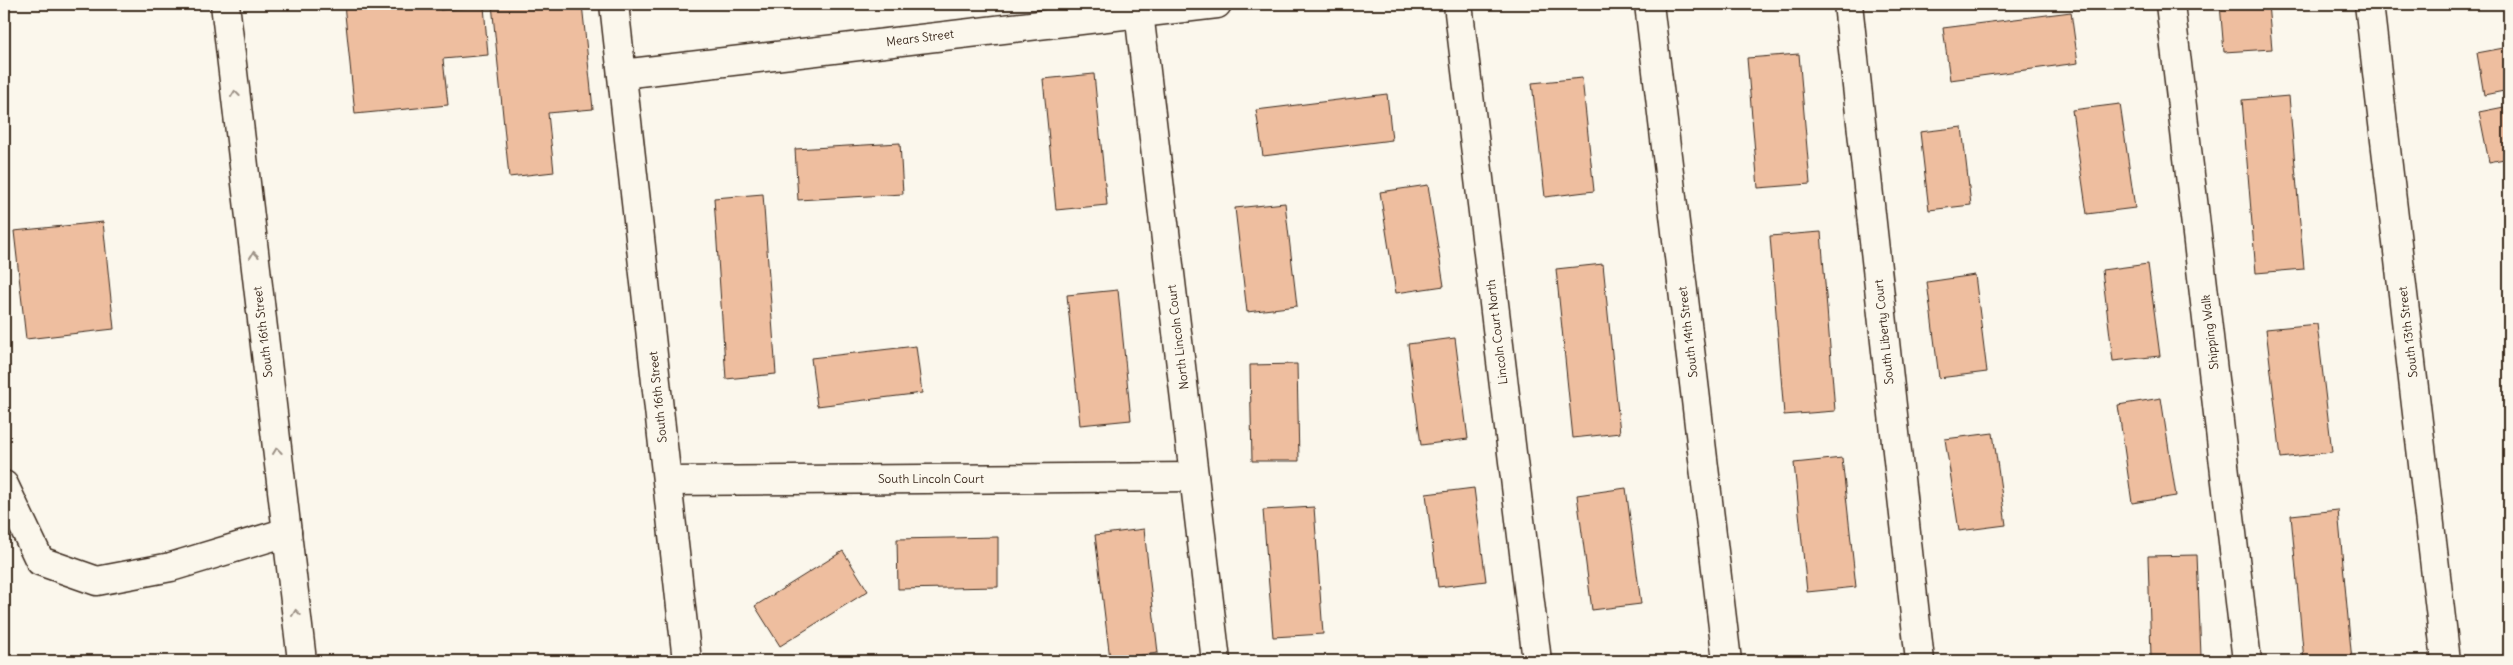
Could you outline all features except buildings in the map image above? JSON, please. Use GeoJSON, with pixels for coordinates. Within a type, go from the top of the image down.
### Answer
{"type":"FeatureCollection","features":[{"type":"Feature","properties":{"kind":"street","name":"South 16th Street"},"geometry":{"type":"LineString","coordinates":[[225,4],[302,661]]}},
{"type":"Feature","properties":{"kind":"street","name":"South 16th Street"},"geometry":{"type":"LineString","coordinates":[[614,4],[687,661]]}},
{"type":"Feature","properties":{"kind":"street","name":"Mears Street"},"geometry":{"type":"LineString","coordinates":[[622,74],[1139,8],[1217,4]]}},
{"type":"Feature","properties":{"kind":"street","name":"Lincoln Court North"},"geometry":{"type":"LineString","coordinates":[[1458,4],[1537,661]]}},
{"type":"Feature","properties":{"kind":"street","name":"South 14th Street"},"geometry":{"type":"LineString","coordinates":[[1649,4],[1727,661]]}},
{"type":"Feature","properties":{"kind":"street","name":"South Liberty Court"},"geometry":{"type":"LineString","coordinates":[[1848,4],[1920,661]]}},
{"type":"Feature","properties":{"kind":"street","name":"Shipping Walk"},"geometry":{"type":"LineString","coordinates":[[2170,4],[2247,661]]}},
{"type":"Feature","properties":{"kind":"street","name":"South 13th Street"},"geometry":{"type":"LineString","coordinates":[[2369,4],[2446,661]]}},
{"type":"Feature","properties":{"kind":"street","name":"North Lincoln Court"},"geometry":{"type":"LineString","coordinates":[[1139,8],[1216,661]]}},
{"type":"Feature","properties":{"kind":"street","name":"South Lincoln Court"},"geometry":{"type":"LineString","coordinates":[[668,481],[1194,477]]}},
{"type":"Feature","properties":{"kind":"street"},"geometry":{"type":"LineString","coordinates":[[4,484],[16,536],[40,562],[97,581],[171,567],[287,532]]}}]}
